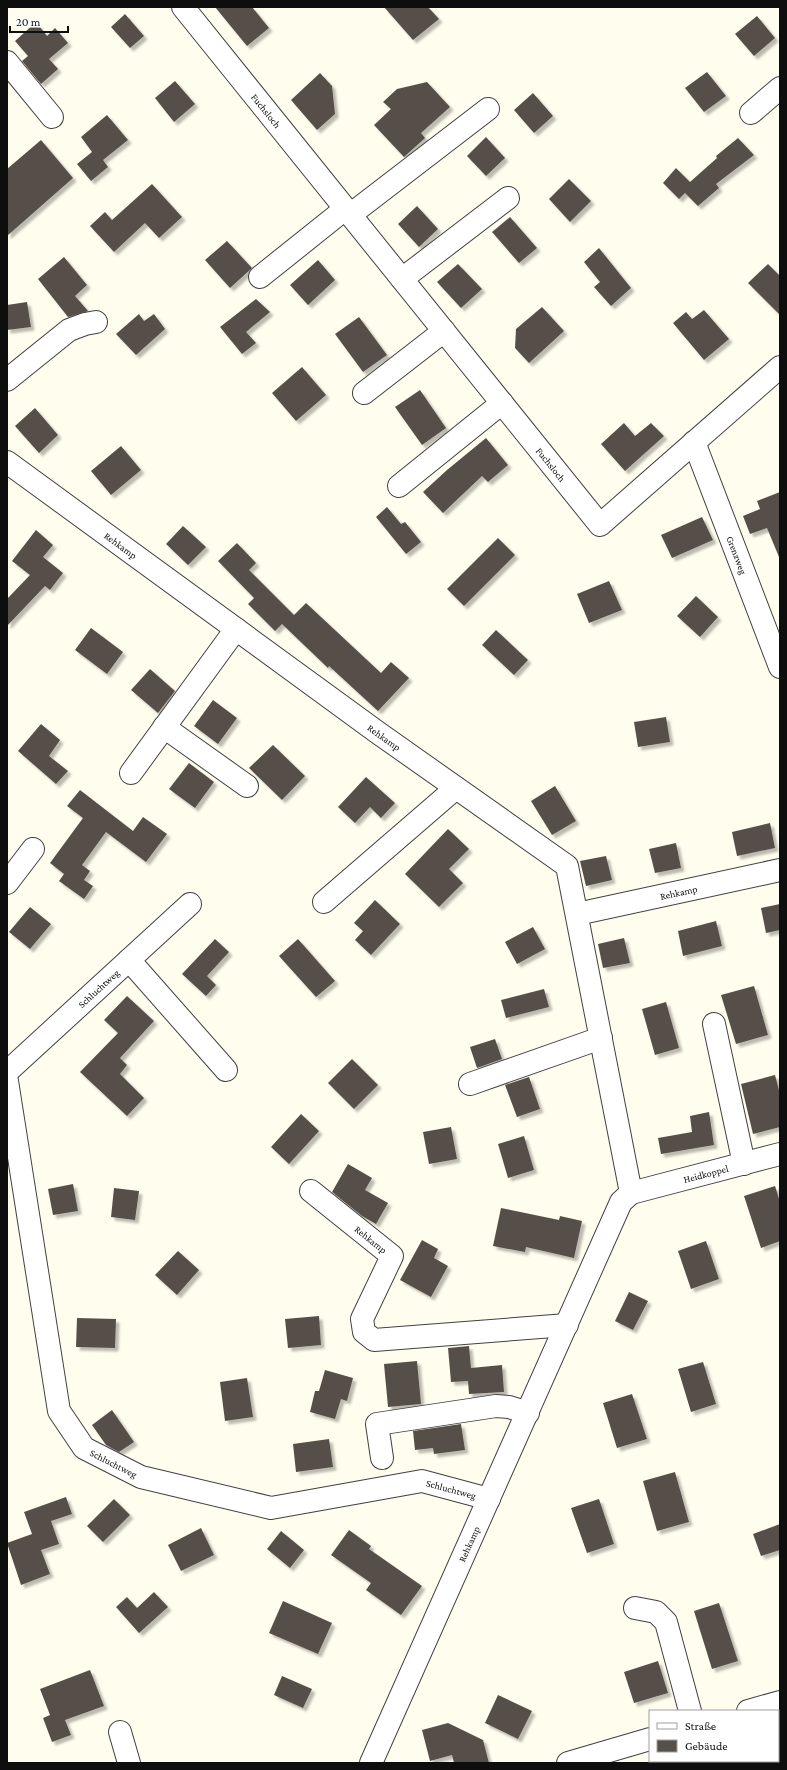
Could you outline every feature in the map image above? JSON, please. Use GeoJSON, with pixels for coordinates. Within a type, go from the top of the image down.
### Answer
{"type":"FeatureCollection","features":[{"type":"Feature","properties":{"kind":"street","name":"Fuchsloch"},"geometry":{"type":"LineString","coordinates":[[183,7],[600,525],[694,442]]}},
{"type":"Feature","properties":{"kind":"street"},"geometry":{"type":"LineString","coordinates":[[7,62],[52,117]]}},
{"type":"Feature","properties":{"kind":"street"},"geometry":{"type":"LineString","coordinates":[[751,113],[780,88]]}},
{"type":"Feature","properties":{"kind":"street"},"geometry":{"type":"LineString","coordinates":[[260,277],[488,109]]}},
{"type":"Feature","properties":{"kind":"street"},"geometry":{"type":"LineString","coordinates":[[402,278],[508,198]]}},
{"type":"Feature","properties":{"kind":"street"},"geometry":{"type":"LineString","coordinates":[[7,380],[69,330],[85,324],[96,322]]}},
{"type":"Feature","properties":{"kind":"street"},"geometry":{"type":"LineString","coordinates":[[364,393],[444,331]]}},
{"type":"Feature","properties":{"kind":"street"},"geometry":{"type":"LineString","coordinates":[[694,442],[780,366]]}},
{"type":"Feature","properties":{"kind":"street"},"geometry":{"type":"LineString","coordinates":[[399,486],[502,403]]}},
{"type":"Feature","properties":{"kind":"street","name":"Grenzweg"},"geometry":{"type":"LineString","coordinates":[[694,442],[780,667]]}},
{"type":"Feature","properties":{"kind":"street","name":"Rehkamp"},"geometry":{"type":"LineString","coordinates":[[7,462],[456,788],[567,866],[631,1193],[621,1202],[372,1763]]}},
{"type":"Feature","properties":{"kind":"street"},"geometry":{"type":"LineString","coordinates":[[131,773],[236,629]]}},
{"type":"Feature","properties":{"kind":"street"},"geometry":{"type":"LineString","coordinates":[[164,727],[247,786]]}},
{"type":"Feature","properties":{"kind":"street"},"geometry":{"type":"LineString","coordinates":[[324,902],[456,788]]}},
{"type":"Feature","properties":{"kind":"street"},"geometry":{"type":"LineString","coordinates":[[7,883],[33,849]]}},
{"type":"Feature","properties":{"kind":"street","name":"Rehkamp"},"geometry":{"type":"LineString","coordinates":[[577,914],[780,870]]}},
{"type":"Feature","properties":{"kind":"street","name":"Schluchtweg"},"geometry":{"type":"LineString","coordinates":[[7,1072],[190,904]]}},
{"type":"Feature","properties":{"kind":"street"},"geometry":{"type":"LineString","coordinates":[[129,960],[226,1070]]}},
{"type":"Feature","properties":{"kind":"street"},"geometry":{"type":"LineString","coordinates":[[714,1024],[744,1164]]}},
{"type":"Feature","properties":{"kind":"street"},"geometry":{"type":"LineString","coordinates":[[470,1084],[601,1038]]}},
{"type":"Feature","properties":{"kind":"street","name":"Schluchtweg"},"geometry":{"type":"LineString","coordinates":[[7,1081],[59,1411],[84,1448],[141,1477],[271,1508],[422,1481],[489,1499]]}},
{"type":"Feature","properties":{"kind":"street","name":"Heidkoppel"},"geometry":{"type":"LineString","coordinates":[[631,1193],[780,1154]]}},
{"type":"Feature","properties":{"kind":"street","name":"Rehkamp"},"geometry":{"type":"LineString","coordinates":[[311,1191],[392,1256],[362,1319],[364,1332],[374,1340],[567,1325]]}},
{"type":"Feature","properties":{"kind":"street"},"geometry":{"type":"LineString","coordinates":[[382,1458],[377,1424],[496,1406],[509,1407],[528,1413]]}},
{"type":"Feature","properties":{"kind":"street"},"geometry":{"type":"LineString","coordinates":[[635,1608],[656,1612],[666,1622],[690,1710]]}},
{"type":"Feature","properties":{"kind":"street"},"geometry":{"type":"LineString","coordinates":[[752,1710],[780,1702]]}},
{"type":"Feature","properties":{"kind":"street"},"geometry":{"type":"LineString","coordinates":[[120,1732],[129,1763]]}},
{"type":"Feature","properties":{"kind":"street"},"geometry":{"type":"LineString","coordinates":[[568,1763],[649,1739]]}},
{"type":"Feature","properties":{"kind":"building"},"geometry":{"type":"Polygon","coordinates":[[[215,7],[252,7],[269,28],[247,46],[215,7]]]}},
{"type":"Feature","properties":{"kind":"building"},"geometry":{"type":"Polygon","coordinates":[[[384,7],[428,7],[439,19],[413,40],[384,7]]]}},
{"type":"Feature","properties":{"kind":"building"},"geometry":{"type":"Polygon","coordinates":[[[125,14],[144,36],[130,48],[111,27],[125,14]]]}},
{"type":"Feature","properties":{"kind":"building"},"geometry":{"type":"Polygon","coordinates":[[[757,16],[775,38],[754,56],[735,34],[757,16]]]}},
{"type":"Feature","properties":{"kind":"building"},"geometry":{"type":"Polygon","coordinates":[[[36,22],[47,36],[55,28],[68,43],[49,59],[58,69],[41,84],[22,61],[28,56],[15,41],[36,22]]]}},
{"type":"Feature","properties":{"kind":"building"},"geometry":{"type":"Polygon","coordinates":[[[707,72],[726,96],[704,112],[685,88],[707,72]]]}},
{"type":"Feature","properties":{"kind":"building"},"geometry":{"type":"Polygon","coordinates":[[[320,73],[332,86],[335,114],[317,130],[291,100],[320,73]]]}},
{"type":"Feature","properties":{"kind":"building"},"geometry":{"type":"Polygon","coordinates":[[[175,81],[195,104],[174,122],[155,98],[175,81]]]}},
{"type":"Feature","properties":{"kind":"building"},"geometry":{"type":"Polygon","coordinates":[[[427,82],[450,107],[421,133],[425,138],[404,157],[374,125],[391,109],[383,102],[397,89],[427,82]]]}},
{"type":"Feature","properties":{"kind":"building"},"geometry":{"type":"Polygon","coordinates":[[[533,93],[553,116],[534,133],[514,110],[533,93]]]}},
{"type":"Feature","properties":{"kind":"building"},"geometry":{"type":"Polygon","coordinates":[[[107,115],[128,140],[103,160],[108,167],[91,181],[77,164],[92,152],[81,137],[107,115]]]}},
{"type":"Feature","properties":{"kind":"building"},"geometry":{"type":"Polygon","coordinates":[[[486,137],[505,158],[486,176],[467,156],[486,137]]]}},
{"type":"Feature","properties":{"kind":"building"},"geometry":{"type":"Polygon","coordinates":[[[738,138],[754,155],[716,184],[719,188],[698,206],[685,193],[679,199],[663,183],[676,168],[690,182],[717,158],[716,156],[738,138]]]}},
{"type":"Feature","properties":{"kind":"building"},"geometry":{"type":"Polygon","coordinates":[[[41,140],[73,178],[7,236],[7,169],[41,140]]]}},
{"type":"Feature","properties":{"kind":"building"},"geometry":{"type":"Polygon","coordinates":[[[569,179],[591,201],[570,222],[549,199],[569,179]]]}},
{"type":"Feature","properties":{"kind":"building"},"geometry":{"type":"Polygon","coordinates":[[[152,184],[182,217],[159,238],[145,223],[114,252],[90,226],[105,212],[112,220],[152,184]]]}},
{"type":"Feature","properties":{"kind":"building"},"geometry":{"type":"Polygon","coordinates":[[[417,206],[438,229],[419,247],[398,224],[417,206]]]}},
{"type":"Feature","properties":{"kind":"building"},"geometry":{"type":"Polygon","coordinates":[[[510,217],[537,248],[519,263],[492,232],[510,217]]]}},
{"type":"Feature","properties":{"kind":"building"},"geometry":{"type":"Polygon","coordinates":[[[227,241],[252,268],[230,288],[205,260],[227,241]]]}},
{"type":"Feature","properties":{"kind":"building"},"geometry":{"type":"Polygon","coordinates":[[[599,248],[631,288],[611,306],[594,287],[600,282],[584,262],[599,248]]]}},
{"type":"Feature","properties":{"kind":"building"},"geometry":{"type":"Polygon","coordinates":[[[64,257],[87,285],[75,296],[88,311],[68,317],[38,279],[64,257]]]}},
{"type":"Feature","properties":{"kind":"building"},"geometry":{"type":"Polygon","coordinates":[[[318,260],[335,280],[308,305],[290,285],[318,260]]]}},
{"type":"Feature","properties":{"kind":"building"},"geometry":{"type":"Polygon","coordinates":[[[458,264],[482,289],[461,308],[437,282],[458,264]]]}},
{"type":"Feature","properties":{"kind":"building"},"geometry":{"type":"Polygon","coordinates":[[[768,264],[780,276],[780,315],[748,283],[768,264]]]}},
{"type":"Feature","properties":{"kind":"building"},"geometry":{"type":"Polygon","coordinates":[[[256,299],[270,312],[246,332],[256,343],[242,354],[220,327],[256,299]]]}},
{"type":"Feature","properties":{"kind":"building"},"geometry":{"type":"Polygon","coordinates":[[[27,302],[31,327],[7,330],[7,305],[27,302]]]}},
{"type":"Feature","properties":{"kind":"building"},"geometry":{"type":"Polygon","coordinates":[[[542,307],[564,331],[529,363],[515,348],[516,329],[542,307]]]}},
{"type":"Feature","properties":{"kind":"building"},"geometry":{"type":"Polygon","coordinates":[[[704,310],[729,339],[704,360],[673,323],[686,312],[692,319],[704,310]]]}},
{"type":"Feature","properties":{"kind":"building"},"geometry":{"type":"Polygon","coordinates":[[[139,314],[144,321],[154,314],[165,329],[136,355],[116,334],[139,314]]]}},
{"type":"Feature","properties":{"kind":"building"},"geometry":{"type":"Polygon","coordinates":[[[359,317],[387,355],[363,372],[335,334],[359,317]]]}},
{"type":"Feature","properties":{"kind":"building"},"geometry":{"type":"Polygon","coordinates":[[[302,367],[326,395],[296,421],[272,393],[302,367]]]}},
{"type":"Feature","properties":{"kind":"building"},"geometry":{"type":"Polygon","coordinates":[[[420,390],[446,428],[422,445],[395,407],[420,390]]]}},
{"type":"Feature","properties":{"kind":"building"},"geometry":{"type":"Polygon","coordinates":[[[35,408],[58,435],[39,453],[15,426],[35,408]]]}},
{"type":"Feature","properties":{"kind":"building"},"geometry":{"type":"Polygon","coordinates":[[[624,423],[635,436],[651,423],[664,436],[625,471],[601,444],[624,423]]]}},
{"type":"Feature","properties":{"kind":"building"},"geometry":{"type":"Polygon","coordinates":[[[486,438],[508,465],[488,482],[482,476],[443,513],[423,492],[486,438]]]}},
{"type":"Feature","properties":{"kind":"building"},"geometry":{"type":"Polygon","coordinates":[[[121,446],[141,470],[111,495],[91,471],[121,446]]]}},
{"type":"Feature","properties":{"kind":"building"},"geometry":{"type":"Polygon","coordinates":[[[780,492],[779,557],[767,528],[750,534],[743,516],[760,509],[757,501],[780,492]]]}},
{"type":"Feature","properties":{"kind":"building"},"geometry":{"type":"Polygon","coordinates":[[[387,507],[401,524],[405,522],[421,542],[406,554],[376,517],[387,507]]]}},
{"type":"Feature","properties":{"kind":"building"},"geometry":{"type":"Polygon","coordinates":[[[702,517],[713,540],[672,558],[661,535],[702,517]]]}},
{"type":"Feature","properties":{"kind":"building"},"geometry":{"type":"Polygon","coordinates":[[[183,526],[206,547],[188,565],[166,544],[183,526]]]}},
{"type":"Feature","properties":{"kind":"building"},"geometry":{"type":"Polygon","coordinates":[[[36,530],[53,545],[43,557],[63,573],[50,590],[45,586],[7,626],[7,599],[30,575],[12,561],[36,530]]]}},
{"type":"Feature","properties":{"kind":"building"},"geometry":{"type":"Polygon","coordinates":[[[498,538],[515,555],[464,606],[447,589],[498,538]]]}},
{"type":"Feature","properties":{"kind":"building"},"geometry":{"type":"Polygon","coordinates":[[[237,543],[256,563],[249,570],[294,615],[306,603],[381,673],[391,662],[409,678],[378,711],[329,666],[328,668],[282,624],[275,631],[248,604],[254,598],[218,561],[237,543]]]}},
{"type":"Feature","properties":{"kind":"building"},"geometry":{"type":"Polygon","coordinates":[[[609,581],[622,610],[589,623],[577,594],[609,581]]]}},
{"type":"Feature","properties":{"kind":"building"},"geometry":{"type":"Polygon","coordinates":[[[696,596],[718,617],[700,637],[677,616],[696,596]]]}},
{"type":"Feature","properties":{"kind":"building"},"geometry":{"type":"Polygon","coordinates":[[[91,628],[123,652],[107,674],[75,650],[91,628]]]}},
{"type":"Feature","properties":{"kind":"building"},"geometry":{"type":"Polygon","coordinates":[[[496,630],[528,660],[514,675],[482,645],[496,630]]]}},
{"type":"Feature","properties":{"kind":"building"},"geometry":{"type":"Polygon","coordinates":[[[150,669],[175,691],[158,713],[131,690],[150,669]]]}},
{"type":"Feature","properties":{"kind":"building"},"geometry":{"type":"Polygon","coordinates":[[[213,700],[237,718],[218,744],[194,726],[213,700]]]}},
{"type":"Feature","properties":{"kind":"building"},"geometry":{"type":"Polygon","coordinates":[[[666,717],[670,742],[638,747],[634,722],[666,717]]]}},
{"type":"Feature","properties":{"kind":"building"},"geometry":{"type":"Polygon","coordinates":[[[41,724],[60,740],[49,756],[68,771],[56,784],[18,751],[41,724]]]}},
{"type":"Feature","properties":{"kind":"building"},"geometry":{"type":"Polygon","coordinates":[[[273,745],[305,776],[282,800],[249,768],[273,745]]]}},
{"type":"Feature","properties":{"kind":"building"},"geometry":{"type":"Polygon","coordinates":[[[189,763],[214,782],[195,808],[169,789],[189,763]]]}},
{"type":"Feature","properties":{"kind":"building"},"geometry":{"type":"Polygon","coordinates":[[[366,777],[395,803],[381,818],[370,807],[355,823],[338,807],[366,777]]]}},
{"type":"Feature","properties":{"kind":"building"},"geometry":{"type":"Polygon","coordinates":[[[555,786],[576,821],[552,835],[531,801],[555,786]]]}},
{"type":"Feature","properties":{"kind":"building"},"geometry":{"type":"Polygon","coordinates":[[[80,790],[133,831],[143,817],[167,834],[146,862],[106,832],[82,865],[90,871],[84,880],[93,886],[84,899],[59,881],[64,874],[50,863],[83,818],[67,806],[80,790]]]}},
{"type":"Feature","properties":{"kind":"building"},"geometry":{"type":"Polygon","coordinates":[[[770,823],[775,848],[737,856],[732,832],[770,823]]]}},
{"type":"Feature","properties":{"kind":"building"},"geometry":{"type":"Polygon","coordinates":[[[448,829],[469,849],[449,869],[463,883],[439,907],[405,874],[448,829]]]}},
{"type":"Feature","properties":{"kind":"building"},"geometry":{"type":"Polygon","coordinates":[[[676,843],[681,868],[655,873],[649,849],[676,843]]]}},
{"type":"Feature","properties":{"kind":"building"},"geometry":{"type":"Polygon","coordinates":[[[606,856],[612,880],[586,886],[580,861],[606,856]]]}},
{"type":"Feature","properties":{"kind":"building"},"geometry":{"type":"Polygon","coordinates":[[[375,900],[400,924],[371,955],[355,940],[363,931],[354,923],[375,900]]]}},
{"type":"Feature","properties":{"kind":"building"},"geometry":{"type":"Polygon","coordinates":[[[780,904],[780,930],[766,933],[761,908],[780,904]]]}},
{"type":"Feature","properties":{"kind":"building"},"geometry":{"type":"Polygon","coordinates":[[[30,907],[51,924],[30,949],[9,932],[30,907]]]}},
{"type":"Feature","properties":{"kind":"building"},"geometry":{"type":"Polygon","coordinates":[[[716,921],[722,946],[683,956],[678,931],[716,921]]]}},
{"type":"Feature","properties":{"kind":"building"},"geometry":{"type":"Polygon","coordinates":[[[533,927],[545,949],[517,964],[505,942],[533,927]]]}},
{"type":"Feature","properties":{"kind":"building"},"geometry":{"type":"Polygon","coordinates":[[[624,938],[630,963],[603,968],[598,944],[624,938]]]}},
{"type":"Feature","properties":{"kind":"building"},"geometry":{"type":"Polygon","coordinates":[[[215,939],[229,952],[207,976],[216,985],[206,996],[182,974],[215,939]]]}},
{"type":"Feature","properties":{"kind":"building"},"geometry":{"type":"Polygon","coordinates":[[[298,939],[335,981],[316,997],[279,956],[298,939]]]}},
{"type":"Feature","properties":{"kind":"building"},"geometry":{"type":"Polygon","coordinates":[[[754,986],[768,1035],[736,1044],[721,995],[754,986]]]}},
{"type":"Feature","properties":{"kind":"building"},"geometry":{"type":"Polygon","coordinates":[[[544,989],[549,1007],[506,1018],[501,1000],[544,989]]]}},
{"type":"Feature","properties":{"kind":"building"},"geometry":{"type":"Polygon","coordinates":[[[127,996],[154,1021],[120,1058],[127,1065],[120,1074],[144,1098],[127,1116],[80,1072],[118,1033],[104,1020],[127,996]]]}},
{"type":"Feature","properties":{"kind":"building"},"geometry":{"type":"Polygon","coordinates":[[[666,1002],[679,1048],[655,1055],[642,1009],[666,1002]]]}},
{"type":"Feature","properties":{"kind":"building"},"geometry":{"type":"Polygon","coordinates":[[[495,1039],[502,1059],[477,1068],[470,1047],[495,1039]]]}},
{"type":"Feature","properties":{"kind":"building"},"geometry":{"type":"Polygon","coordinates":[[[352,1059],[378,1085],[354,1109],[328,1083],[352,1059]]]}},
{"type":"Feature","properties":{"kind":"building"},"geometry":{"type":"Polygon","coordinates":[[[775,1075],[780,1094],[780,1127],[753,1134],[741,1084],[775,1075]]]}},
{"type":"Feature","properties":{"kind":"building"},"geometry":{"type":"Polygon","coordinates":[[[529,1077],[540,1109],[517,1117],[505,1085],[529,1077]]]}},
{"type":"Feature","properties":{"kind":"building"},"geometry":{"type":"Polygon","coordinates":[[[709,1112],[714,1145],[661,1154],[658,1138],[692,1132],[690,1116],[709,1112]]]}},
{"type":"Feature","properties":{"kind":"building"},"geometry":{"type":"Polygon","coordinates":[[[301,1114],[319,1131],[289,1164],[271,1147],[301,1114]]]}},
{"type":"Feature","properties":{"kind":"building"},"geometry":{"type":"Polygon","coordinates":[[[451,1127],[457,1159],[429,1164],[423,1132],[451,1127]]]}},
{"type":"Feature","properties":{"kind":"building"},"geometry":{"type":"Polygon","coordinates":[[[524,1136],[534,1170],[508,1178],[498,1144],[524,1136]]]}},
{"type":"Feature","properties":{"kind":"building"},"geometry":{"type":"Polygon","coordinates":[[[348,1164],[372,1178],[365,1190],[388,1203],[376,1224],[362,1216],[332,1192],[348,1164]]]}},
{"type":"Feature","properties":{"kind":"building"},"geometry":{"type":"Polygon","coordinates":[[[73,1184],[78,1211],[53,1215],[48,1189],[73,1184]]]}},
{"type":"Feature","properties":{"kind":"building"},"geometry":{"type":"Polygon","coordinates":[[[775,1186],[780,1202],[780,1241],[761,1248],[744,1196],[775,1186]]]}},
{"type":"Feature","properties":{"kind":"building"},"geometry":{"type":"Polygon","coordinates":[[[114,1188],[139,1191],[135,1220],[111,1217],[114,1188]]]}},
{"type":"Feature","properties":{"kind":"building"},"geometry":{"type":"Polygon","coordinates":[[[501,1208],[559,1220],[560,1216],[582,1221],[574,1258],[526,1247],[525,1252],[493,1246],[501,1208]]]}},
{"type":"Feature","properties":{"kind":"building"},"geometry":{"type":"Polygon","coordinates":[[[422,1240],[438,1249],[434,1258],[448,1266],[431,1297],[400,1280],[422,1240]]]}},
{"type":"Feature","properties":{"kind":"building"},"geometry":{"type":"Polygon","coordinates":[[[706,1241],[719,1279],[691,1289],[678,1251],[706,1241]]]}},
{"type":"Feature","properties":{"kind":"building"},"geometry":{"type":"Polygon","coordinates":[[[178,1251],[199,1270],[177,1295],[155,1275],[178,1251]]]}},
{"type":"Feature","properties":{"kind":"building"},"geometry":{"type":"Polygon","coordinates":[[[629,1292],[648,1301],[633,1330],[615,1321],[629,1292]]]}},
{"type":"Feature","properties":{"kind":"building"},"geometry":{"type":"Polygon","coordinates":[[[319,1316],[321,1345],[288,1348],[285,1319],[319,1316]]]}},
{"type":"Feature","properties":{"kind":"building"},"geometry":{"type":"Polygon","coordinates":[[[77,1318],[116,1319],[115,1348],[76,1347],[77,1318]]]}},
{"type":"Feature","properties":{"kind":"building"},"geometry":{"type":"Polygon","coordinates":[[[469,1346],[471,1368],[502,1365],[504,1392],[469,1394],[468,1381],[451,1382],[448,1348],[469,1346]]]}},
{"type":"Feature","properties":{"kind":"building"},"geometry":{"type":"Polygon","coordinates":[[[417,1361],[421,1404],[388,1407],[384,1364],[417,1361]]]}},
{"type":"Feature","properties":{"kind":"building"},"geometry":{"type":"Polygon","coordinates":[[[703,1362],[716,1404],[691,1412],[678,1369],[703,1362]]]}},
{"type":"Feature","properties":{"kind":"building"},"geometry":{"type":"Polygon","coordinates":[[[325,1370],[353,1378],[347,1401],[341,1399],[335,1419],[310,1412],[315,1391],[319,1391],[325,1370]]]}},
{"type":"Feature","properties":{"kind":"building"},"geometry":{"type":"Polygon","coordinates":[[[247,1378],[253,1417],[225,1421],[220,1382],[247,1378]]]}},
{"type":"Feature","properties":{"kind":"building"},"geometry":{"type":"Polygon","coordinates":[[[632,1394],[647,1439],[617,1448],[603,1403],[632,1394]]]}},
{"type":"Feature","properties":{"kind":"building"},"geometry":{"type":"Polygon","coordinates":[[[112,1410],[134,1442],[119,1452],[106,1445],[92,1425],[112,1410]]]}},
{"type":"Feature","properties":{"kind":"building"},"geometry":{"type":"Polygon","coordinates":[[[461,1424],[465,1450],[434,1454],[433,1448],[415,1450],[413,1431],[461,1424]]]}},
{"type":"Feature","properties":{"kind":"building"},"geometry":{"type":"Polygon","coordinates":[[[329,1439],[333,1467],[296,1472],[293,1444],[329,1439]]]}},
{"type":"Feature","properties":{"kind":"building"},"geometry":{"type":"Polygon","coordinates":[[[675,1472],[689,1522],[657,1531],[643,1481],[675,1472]]]}},
{"type":"Feature","properties":{"kind":"building"},"geometry":{"type":"Polygon","coordinates":[[[66,1497],[72,1514],[51,1521],[59,1544],[41,1550],[50,1574],[21,1585],[7,1543],[32,1534],[24,1512],[66,1497]]]}},
{"type":"Feature","properties":{"kind":"building"},"geometry":{"type":"Polygon","coordinates":[[[114,1499],[130,1515],[103,1542],[87,1526],[114,1499]]]}},
{"type":"Feature","properties":{"kind":"building"},"geometry":{"type":"Polygon","coordinates":[[[599,1499],[614,1544],[587,1553],[571,1508],[599,1499]]]}},
{"type":"Feature","properties":{"kind":"building"},"geometry":{"type":"Polygon","coordinates":[[[780,1524],[780,1550],[761,1556],[753,1534],[780,1524]]]}},
{"type":"Feature","properties":{"kind":"building"},"geometry":{"type":"Polygon","coordinates":[[[201,1528],[214,1555],[181,1571],[168,1545],[201,1528]]]}},
{"type":"Feature","properties":{"kind":"building"},"geometry":{"type":"Polygon","coordinates":[[[349,1530],[371,1546],[369,1549],[422,1586],[401,1615],[366,1590],[371,1583],[331,1555],[349,1530]]]}},
{"type":"Feature","properties":{"kind":"building"},"geometry":{"type":"Polygon","coordinates":[[[281,1531],[304,1550],[290,1568],[267,1549],[281,1531]]]}},
{"type":"Feature","properties":{"kind":"building"},"geometry":{"type":"Polygon","coordinates":[[[154,1592],[168,1607],[139,1633],[116,1607],[127,1597],[137,1608],[154,1592]]]}},
{"type":"Feature","properties":{"kind":"building"},"geometry":{"type":"Polygon","coordinates":[[[283,1601],[332,1623],[318,1654],[269,1633],[283,1601]]]}},
{"type":"Feature","properties":{"kind":"building"},"geometry":{"type":"Polygon","coordinates":[[[719,1603],[738,1661],[712,1669],[694,1611],[719,1603]]]}},
{"type":"Feature","properties":{"kind":"building"},"geometry":{"type":"Polygon","coordinates":[[[658,1661],[668,1693],[634,1703],[624,1672],[658,1661]]]}},
{"type":"Feature","properties":{"kind":"building"},"geometry":{"type":"Polygon","coordinates":[[[90,1670],[104,1706],[65,1720],[71,1735],[52,1742],[43,1718],[50,1715],[40,1689],[90,1670]]]}},
{"type":"Feature","properties":{"kind":"building"},"geometry":{"type":"Polygon","coordinates":[[[282,1676],[312,1689],[303,1708],[274,1695],[282,1676]]]}},
{"type":"Feature","properties":{"kind":"building"},"geometry":{"type":"Polygon","coordinates":[[[498,1695],[532,1711],[518,1739],[485,1723],[498,1695]]]}},
{"type":"Feature","properties":{"kind":"building"},"geometry":{"type":"Polygon","coordinates":[[[448,1723],[483,1740],[489,1763],[454,1763],[452,1755],[430,1761],[422,1730],[448,1723]]]}}]}
